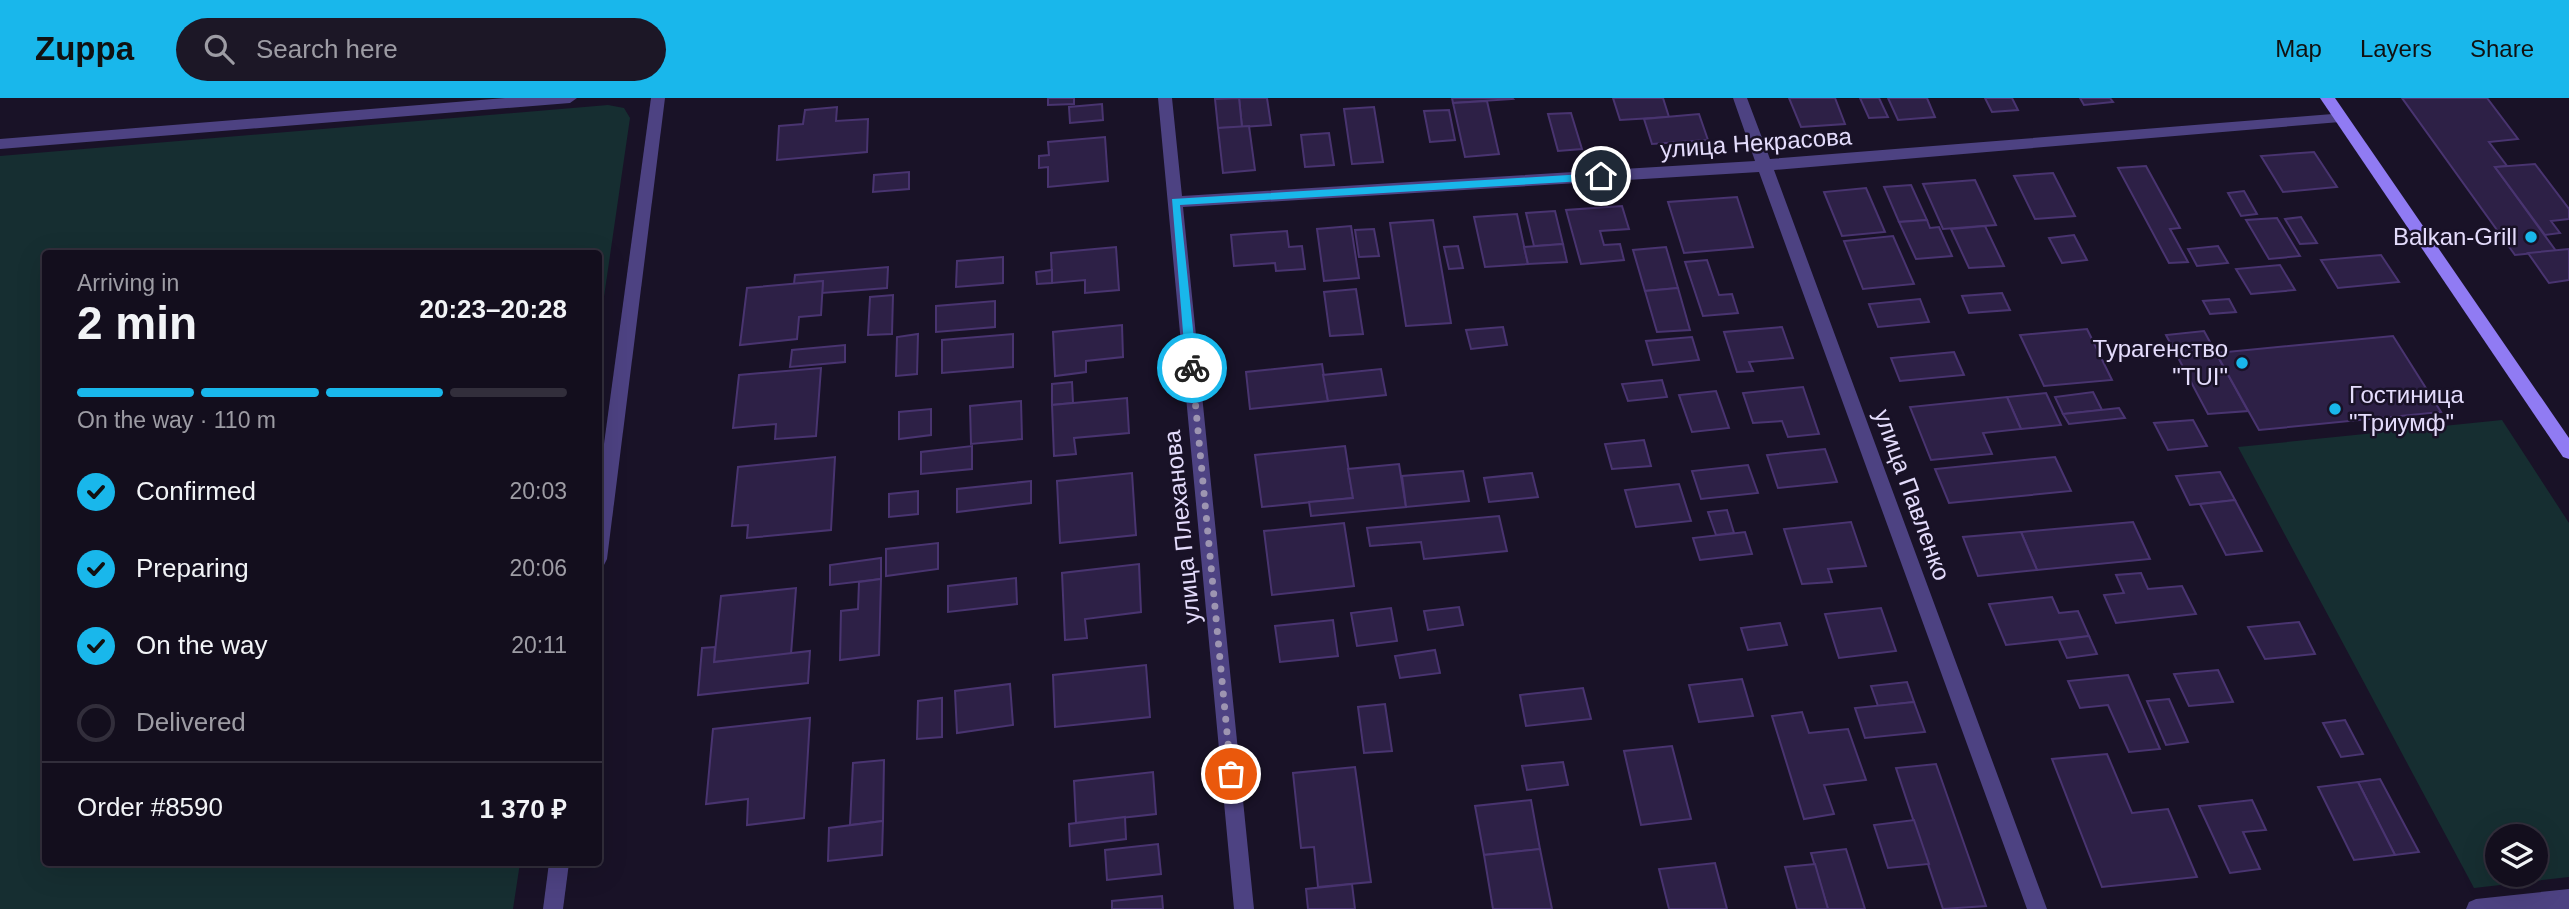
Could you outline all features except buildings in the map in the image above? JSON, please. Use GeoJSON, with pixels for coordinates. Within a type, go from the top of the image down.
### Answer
{"type":"FeatureCollection","features":[{"type":"Feature","properties":{"kind":"street"},"geometry":{"type":"LineString","coordinates":[[0,144],[462,102],[570,98]]}},
{"type":"Feature","properties":{"kind":"street"},"geometry":{"type":"LineString","coordinates":[[602,528],[658,98]]}},
{"type":"Feature","properties":{"kind":"street","name":"улица Плеханова"},"geometry":{"type":"LineString","coordinates":[[1165,98],[1244,909]]}},
{"type":"Feature","properties":{"kind":"street","name":"улица Павленко"},"geometry":{"type":"LineString","coordinates":[[1740,98],[2038,909]]}},
{"type":"Feature","properties":{"kind":"street"},"geometry":{"type":"LineString","coordinates":[[2327,98],[2569,452]]}},
{"type":"Feature","properties":{"kind":"street","name":"улица Некрасова"},"geometry":{"type":"LineString","coordinates":[[1175,202],[1765,165],[2340,117]]}},
{"type":"Feature","properties":{"kind":"street"},"geometry":{"type":"LineString","coordinates":[[553,909],[559,866]]}},
{"type":"Feature","properties":{"kind":"street"},"geometry":{"type":"LineString","coordinates":[[2476,909],[2569,899]]}},
{"type":"Feature","properties":{"kind":"green space"},"geometry":{"type":"Polygon","coordinates":[[[608,105],[624,108],[630,118],[602,310],[602,250],[42,250],[42,866],[520,866],[513,909],[0,909],[0,156],[608,105]]]}},
{"type":"Feature","properties":{"kind":"green space"},"geometry":{"type":"Polygon","coordinates":[[[2502,420],[2569,523],[2569,877],[2548,879],[2548,824],[2485,824],[2485,887],[2474,888],[2238,447],[2502,420]]]}},
{"type":"Feature","properties":{"kind":"way so far"},"geometry":{"type":"LineString","coordinates":[[1192,368],[1231,774]]}},
{"type":"Feature","properties":{"kind":"place","name":"Balkan-Grill"},"geometry":{"type":"Point","coordinates":[2531,237]}},
{"type":"Feature","properties":{"kind":"place","name":"Турагенство \"TUI\""},"geometry":{"type":"Point","coordinates":[2242,363]}},
{"type":"Feature","properties":{"kind":"place","name":"Гостиница \"Триумф\""},"geometry":{"type":"Point","coordinates":[2335,409]}},
{"type":"Feature","properties":{"kind":"route"},"geometry":{"type":"LineString","coordinates":[[1192,368],[1175,202],[1601,176]]}}]}
